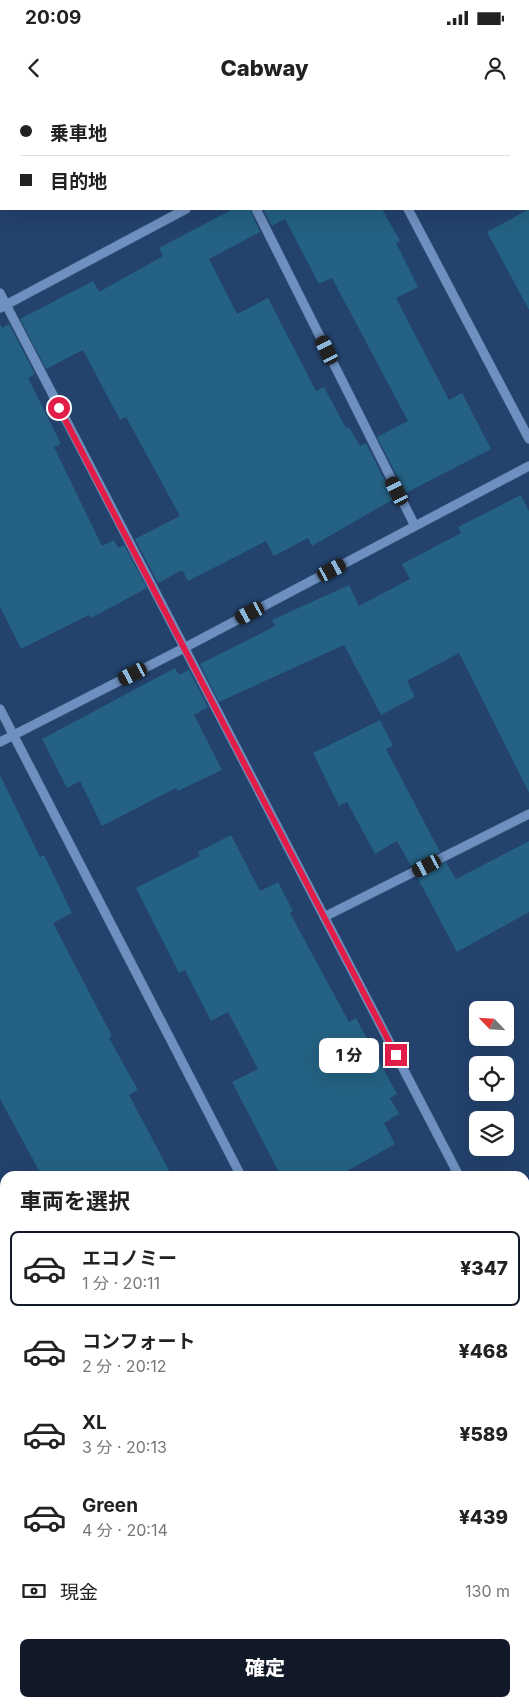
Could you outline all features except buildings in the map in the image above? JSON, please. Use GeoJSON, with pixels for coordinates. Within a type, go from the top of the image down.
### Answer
{"type":"FeatureCollection","features":[{"type":"Feature","properties":{"kind":"street"},"geometry":{"type":"LineString","coordinates":[[3,307],[184,210]]}},
{"type":"Feature","properties":{"kind":"street"},"geometry":{"type":"LineString","coordinates":[[257,210],[415,526]]}},
{"type":"Feature","properties":{"kind":"street"},"geometry":{"type":"LineString","coordinates":[[409,210],[529,439]]}},
{"type":"Feature","properties":{"kind":"street"},"geometry":{"type":"LineString","coordinates":[[0,292],[3,307],[184,648],[456,1171]]}},
{"type":"Feature","properties":{"kind":"street"},"geometry":{"type":"LineString","coordinates":[[0,742],[184,648],[529,466]]}},
{"type":"Feature","properties":{"kind":"street"},"geometry":{"type":"LineString","coordinates":[[0,709],[238,1171]]}},
{"type":"Feature","properties":{"kind":"street"},"geometry":{"type":"LineString","coordinates":[[324,917],[529,814]]}},
{"type":"Feature","properties":{"kind":"route"},"geometry":{"type":"LineString","coordinates":[[59,408],[396,1055]]}}]}
